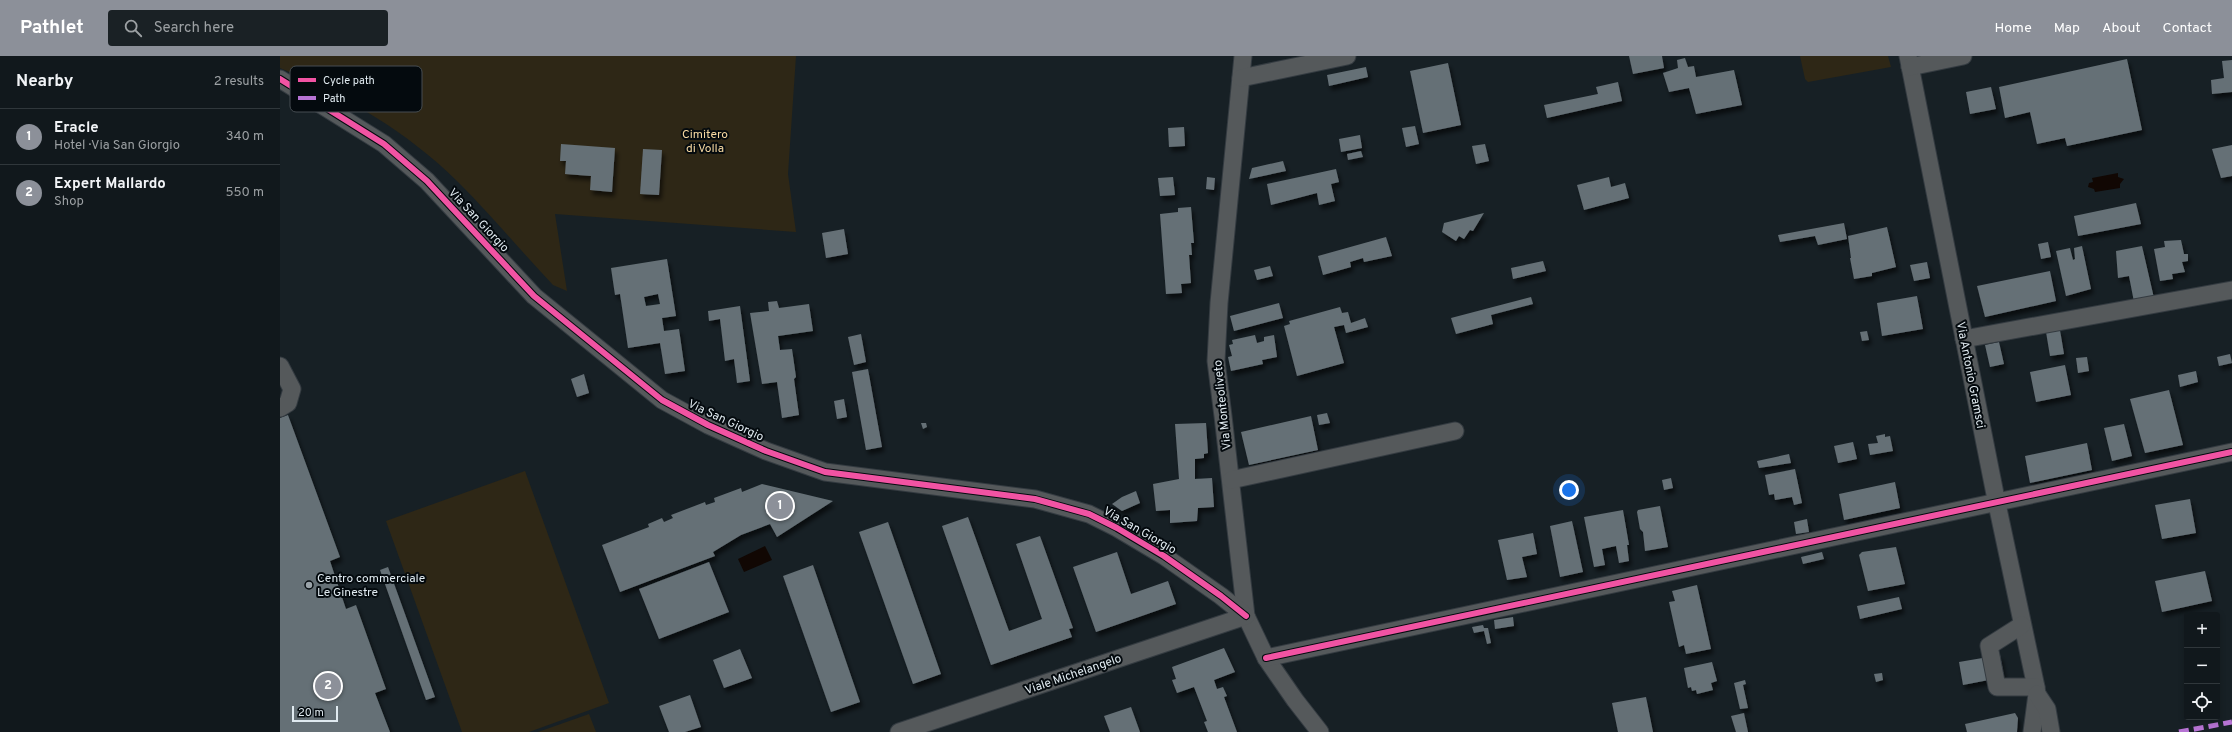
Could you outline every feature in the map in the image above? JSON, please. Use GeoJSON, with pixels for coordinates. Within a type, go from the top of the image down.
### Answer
{"type":"FeatureCollection","features":[{"type":"Feature","properties":{"kind":"street","name":"Via Monteoliveto"},"geometry":{"type":"LineString","coordinates":[[1243,56],[1219,303],[1216,361],[1246,616],[1266,658],[1295,700],[1320,732]]}},
{"type":"Feature","properties":{"kind":"street"},"geometry":{"type":"LineString","coordinates":[[1241,78],[1347,56]]}},
{"type":"Feature","properties":{"kind":"street"},"geometry":{"type":"LineString","coordinates":[[1909,62],[1963,56]]}},
{"type":"Feature","properties":{"kind":"street","name":"Via Antonio Gramsci"},"geometry":{"type":"LineString","coordinates":[[1909,62],[2022,625],[2037,690],[2047,709],[2051,732]]}},
{"type":"Feature","properties":{"kind":"street","name":"Via San Giorgio"},"geometry":{"type":"LineString","coordinates":[[280,79],[290,85]]}},
{"type":"Feature","properties":{"kind":"street","name":"Via San Giorgio"},"geometry":{"type":"LineString","coordinates":[[331,112],[389,149],[427,181],[534,296],[662,400],[708,426],[766,451],[825,472],[1035,499],[1089,514],[1118,528],[1164,556],[1221,596],[1246,616]]}},
{"type":"Feature","properties":{"kind":"street"},"geometry":{"type":"LineString","coordinates":[[1964,339],[2232,290]]}},
{"type":"Feature","properties":{"kind":"street"},"geometry":{"type":"LineString","coordinates":[[280,366],[292,389],[288,403],[280,408]]}},
{"type":"Feature","properties":{"kind":"street"},"geometry":{"type":"LineString","coordinates":[[1231,480],[1455,431]]}},
{"type":"Feature","properties":{"kind":"street"},"geometry":{"type":"LineString","coordinates":[[1266,658],[1997,504],[2232,452]]}},
{"type":"Feature","properties":{"kind":"street","name":"Viale Michelangelo"},"geometry":{"type":"LineString","coordinates":[[899,732],[1246,616]]}},
{"type":"Feature","properties":{"kind":"street"},"geometry":{"type":"LineString","coordinates":[[2022,625],[1989,646],[1997,687],[2037,690]]}},
{"type":"Feature","properties":{"kind":"street","name":"Via Antonio Gramsci"},"geometry":{"type":"LineString","coordinates":[[2032,732],[2037,690]]}},
{"type":"Feature","properties":{"kind":"green space","name":"Cimitero di Volla"},"geometry":{"type":"Polygon","coordinates":[[[280,56],[796,56],[788,174],[796,232],[555,214],[567,291],[553,285],[494,220],[439,164],[397,131],[367,112],[422,112],[422,66],[290,66],[290,73],[280,68],[280,56]]]}},
{"type":"Feature","properties":{"kind":"green space"},"geometry":{"type":"Polygon","coordinates":[[[1800,56],[1888,56],[1891,67],[1808,82],[1805,79],[1800,56]]]}},
{"type":"Feature","properties":{"kind":"green space"},"geometry":{"type":"Polygon","coordinates":[[[525,471],[609,703],[529,732],[462,732],[386,521],[525,471]]]}},
{"type":"Feature","properties":{"kind":"green space"},"geometry":{"type":"Polygon","coordinates":[[[589,714],[596,732],[538,732],[589,714]]]}},
{"type":"Feature","properties":{"kind":"shaded area"},"geometry":{"type":"Polygon","coordinates":[[[2118,173],[2118,177],[2124,179],[2120,184],[2120,188],[2095,192],[2094,189],[2088,187],[2089,183],[2093,182],[2092,178],[2118,173]]]}},
{"type":"Feature","properties":{"kind":"shaded area"},"geometry":{"type":"Polygon","coordinates":[[[765,546],[772,560],[744,572],[738,559],[765,546]]]}},
{"type":"Feature","properties":{"kind":"building"},"geometry":{"type":"Polygon","coordinates":[[[1629,56],[1662,56],[1664,68],[1633,74],[1629,56]]]}},
{"type":"Feature","properties":{"kind":"building"},"geometry":{"type":"Polygon","coordinates":[[[1685,58],[1688,67],[1694,66],[1696,77],[1734,70],[1742,105],[1696,114],[1689,88],[1669,92],[1663,73],[1678,68],[1677,60],[1685,58]]]}},
{"type":"Feature","properties":{"kind":"building"},"geometry":{"type":"Polygon","coordinates":[[[2127,59],[2142,130],[2067,146],[2065,138],[2037,144],[2030,112],[2005,118],[1999,87],[2127,59]]]}},
{"type":"Feature","properties":{"kind":"building"},"geometry":{"type":"Polygon","coordinates":[[[2232,60],[2232,92],[2212,94],[2211,80],[2224,78],[2222,61],[2232,60]]]}},
{"type":"Feature","properties":{"kind":"building"},"geometry":{"type":"Polygon","coordinates":[[[1448,63],[1461,125],[1423,133],[1410,71],[1448,63]]]}},
{"type":"Feature","properties":{"kind":"building"},"geometry":{"type":"Polygon","coordinates":[[[1366,67],[1368,77],[1329,86],[1327,75],[1366,67]]]}},
{"type":"Feature","properties":{"kind":"building"},"geometry":{"type":"Polygon","coordinates":[[[1618,82],[1622,101],[1547,118],[1544,105],[1598,94],[1596,87],[1618,82]]]}},
{"type":"Feature","properties":{"kind":"building"},"geometry":{"type":"Polygon","coordinates":[[[1991,87],[1996,109],[1970,114],[1966,92],[1991,87]]]}},
{"type":"Feature","properties":{"kind":"building"},"geometry":{"type":"Polygon","coordinates":[[[1415,126],[1419,144],[1406,147],[1402,128],[1415,126]]]}},
{"type":"Feature","properties":{"kind":"building"},"geometry":{"type":"Polygon","coordinates":[[[1184,127],[1185,146],[1169,147],[1168,128],[1184,127]]]}},
{"type":"Feature","properties":{"kind":"building"},"geometry":{"type":"Polygon","coordinates":[[[1360,135],[1362,148],[1341,152],[1339,139],[1360,135]]]}},
{"type":"Feature","properties":{"kind":"building"},"geometry":{"type":"Polygon","coordinates":[[[561,144],[615,148],[612,192],[590,190],[591,176],[565,174],[566,161],[560,161],[561,144]]]}},
{"type":"Feature","properties":{"kind":"building"},"geometry":{"type":"Polygon","coordinates":[[[1485,144],[1489,161],[1476,164],[1472,146],[1485,144]]]}},
{"type":"Feature","properties":{"kind":"building"},"geometry":{"type":"Polygon","coordinates":[[[2232,145],[2232,176],[2221,178],[2212,149],[2232,145]]]}},
{"type":"Feature","properties":{"kind":"building"},"geometry":{"type":"Polygon","coordinates":[[[643,149],[662,150],[659,195],[640,194],[643,149]]]}},
{"type":"Feature","properties":{"kind":"building"},"geometry":{"type":"Polygon","coordinates":[[[1361,151],[1363,157],[1348,160],[1347,154],[1361,151]]]}},
{"type":"Feature","properties":{"kind":"building"},"geometry":{"type":"Polygon","coordinates":[[[1283,161],[1286,171],[1249,179],[1252,168],[1283,161]]]}},
{"type":"Feature","properties":{"kind":"building"},"geometry":{"type":"Polygon","coordinates":[[[1336,169],[1339,182],[1331,184],[1335,201],[1319,205],[1317,193],[1271,205],[1267,184],[1336,169]]]}},
{"type":"Feature","properties":{"kind":"building"},"geometry":{"type":"Polygon","coordinates":[[[1173,177],[1175,195],[1160,196],[1158,178],[1173,177]]]}},
{"type":"Feature","properties":{"kind":"building"},"geometry":{"type":"Polygon","coordinates":[[[1207,177],[1215,178],[1214,190],[1206,189],[1207,177]]]}},
{"type":"Feature","properties":{"kind":"building"},"geometry":{"type":"Polygon","coordinates":[[[1609,177],[1611,187],[1625,183],[1629,198],[1584,210],[1577,185],[1609,177]]]}},
{"type":"Feature","properties":{"kind":"building"},"geometry":{"type":"Polygon","coordinates":[[[2136,203],[2141,224],[2078,236],[2074,216],[2136,203]]]}},
{"type":"Feature","properties":{"kind":"building"},"geometry":{"type":"Polygon","coordinates":[[[1191,207],[1194,243],[1191,243],[1192,255],[1189,255],[1191,283],[1181,284],[1182,293],[1166,294],[1160,214],[1178,212],[1178,208],[1191,207]]]}},
{"type":"Feature","properties":{"kind":"building"},"geometry":{"type":"Polygon","coordinates":[[[1484,213],[1473,231],[1470,230],[1464,239],[1459,236],[1456,241],[1442,232],[1444,223],[1484,213]]]}},
{"type":"Feature","properties":{"kind":"building"},"geometry":{"type":"Polygon","coordinates":[[[1844,223],[1847,239],[1818,245],[1815,236],[1780,242],[1778,235],[1844,223]]]}},
{"type":"Feature","properties":{"kind":"building"},"geometry":{"type":"Polygon","coordinates":[[[1887,227],[1896,267],[1872,273],[1872,276],[1854,279],[1848,236],[1887,227]]]}},
{"type":"Feature","properties":{"kind":"building"},"geometry":{"type":"Polygon","coordinates":[[[844,229],[848,254],[826,258],[822,233],[844,229]]]}},
{"type":"Feature","properties":{"kind":"building"},"geometry":{"type":"Polygon","coordinates":[[[1386,237],[1392,256],[1364,262],[1363,258],[1350,262],[1351,267],[1323,275],[1318,256],[1386,237]]]}},
{"type":"Feature","properties":{"kind":"building"},"geometry":{"type":"Polygon","coordinates":[[[2181,240],[2184,254],[2188,254],[2188,261],[2182,262],[2185,272],[2172,274],[2173,279],[2160,281],[2154,249],[2165,247],[2164,241],[2181,240]]]}},
{"type":"Feature","properties":{"kind":"building"},"geometry":{"type":"Polygon","coordinates":[[[2048,242],[2051,257],[2041,259],[2038,244],[2048,242]]]}},
{"type":"Feature","properties":{"kind":"building"},"geometry":{"type":"Polygon","coordinates":[[[2082,246],[2091,289],[2066,296],[2056,251],[2070,248],[2073,260],[2075,259],[2074,248],[2082,246]]]}},
{"type":"Feature","properties":{"kind":"building"},"geometry":{"type":"Polygon","coordinates":[[[2142,246],[2154,298],[2134,302],[2129,276],[2118,278],[2116,251],[2142,246]]]}},
{"type":"Feature","properties":{"kind":"building"},"geometry":{"type":"Polygon","coordinates":[[[667,259],[676,316],[662,318],[664,331],[679,329],[685,371],[665,374],[660,343],[628,348],[620,294],[615,295],[611,268],[667,259]],[[658,294],[644,297],[646,306],[660,304],[658,294]]]}},
{"type":"Feature","properties":{"kind":"building"},"geometry":{"type":"Polygon","coordinates":[[[1543,261],[1546,271],[1513,279],[1511,268],[1543,261]]]}},
{"type":"Feature","properties":{"kind":"building"},"geometry":{"type":"Polygon","coordinates":[[[1927,262],[1930,278],[1914,281],[1910,265],[1927,262]]]}},
{"type":"Feature","properties":{"kind":"building"},"geometry":{"type":"Polygon","coordinates":[[[1270,266],[1273,276],[1257,280],[1254,270],[1270,266]]]}},
{"type":"Feature","properties":{"kind":"building"},"geometry":{"type":"Polygon","coordinates":[[[2050,271],[2056,301],[1985,317],[1977,286],[2050,271]]]}},
{"type":"Feature","properties":{"kind":"building"},"geometry":{"type":"Polygon","coordinates":[[[1917,296],[1923,329],[1882,336],[1877,303],[1917,296]]]}},
{"type":"Feature","properties":{"kind":"building"},"geometry":{"type":"Polygon","coordinates":[[[1531,297],[1533,304],[1491,315],[1493,324],[1456,334],[1451,318],[1531,297]]]}},
{"type":"Feature","properties":{"kind":"building"},"geometry":{"type":"Polygon","coordinates":[[[777,301],[779,308],[809,304],[813,331],[778,336],[780,350],[792,349],[799,415],[782,418],[777,382],[762,384],[750,313],[769,311],[768,302],[777,301]]]}},
{"type":"Feature","properties":{"kind":"building"},"geometry":{"type":"Polygon","coordinates":[[[1279,303],[1283,318],[1234,331],[1230,316],[1279,303]]]}},
{"type":"Feature","properties":{"kind":"building"},"geometry":{"type":"Polygon","coordinates":[[[740,306],[750,381],[737,383],[734,359],[725,361],[720,319],[709,321],[708,311],[740,306]]]}},
{"type":"Feature","properties":{"kind":"building"},"geometry":{"type":"Polygon","coordinates":[[[1340,307],[1342,313],[1348,312],[1351,323],[1365,318],[1368,327],[1346,333],[1344,325],[1334,327],[1344,363],[1297,376],[1284,326],[1290,324],[1289,321],[1340,307]]]}},
{"type":"Feature","properties":{"kind":"building"},"geometry":{"type":"Polygon","coordinates":[[[2060,330],[2064,354],[2050,356],[2046,332],[2060,330]]]}},
{"type":"Feature","properties":{"kind":"building"},"geometry":{"type":"Polygon","coordinates":[[[1867,331],[1869,340],[1862,341],[1860,332],[1867,331]]]}},
{"type":"Feature","properties":{"kind":"building"},"geometry":{"type":"Polygon","coordinates":[[[861,334],[866,362],[854,365],[848,337],[861,334]]]}},
{"type":"Feature","properties":{"kind":"building"},"geometry":{"type":"Polygon","coordinates":[[[1255,335],[1257,343],[1264,341],[1264,337],[1274,335],[1277,357],[1262,360],[1263,364],[1231,371],[1228,357],[1232,356],[1229,345],[1233,344],[1232,340],[1255,335]]]}},
{"type":"Feature","properties":{"kind":"building"},"geometry":{"type":"Polygon","coordinates":[[[1999,342],[2004,364],[1990,367],[1985,345],[1999,342]]]}},
{"type":"Feature","properties":{"kind":"building"},"geometry":{"type":"Polygon","coordinates":[[[2230,354],[2232,363],[2219,366],[2217,357],[2230,354]]]}},
{"type":"Feature","properties":{"kind":"building"},"geometry":{"type":"Polygon","coordinates":[[[2087,357],[2089,371],[2078,373],[2076,358],[2087,357]]]}},
{"type":"Feature","properties":{"kind":"building"},"geometry":{"type":"Polygon","coordinates":[[[2065,365],[2071,395],[2036,402],[2030,372],[2065,365]]]}},
{"type":"Feature","properties":{"kind":"building"},"geometry":{"type":"Polygon","coordinates":[[[868,369],[882,447],[866,450],[852,372],[868,369]]]}},
{"type":"Feature","properties":{"kind":"building"},"geometry":{"type":"Polygon","coordinates":[[[2196,371],[2198,382],[2180,387],[2178,375],[2196,371]]]}},
{"type":"Feature","properties":{"kind":"building"},"geometry":{"type":"Polygon","coordinates":[[[584,374],[589,393],[577,397],[571,379],[584,374]]]}},
{"type":"Feature","properties":{"kind":"building"},"geometry":{"type":"Polygon","coordinates":[[[2169,390],[2183,445],[2145,453],[2130,399],[2169,390]]]}},
{"type":"Feature","properties":{"kind":"building"},"geometry":{"type":"Polygon","coordinates":[[[844,399],[847,417],[837,419],[834,401],[844,399]]]}},
{"type":"Feature","properties":{"kind":"building"},"geometry":{"type":"Polygon","coordinates":[[[1327,413],[1330,423],[1319,425],[1317,415],[1327,413]]]}},
{"type":"Feature","properties":{"kind":"building","name":"Centro commerciale Le Ginestre"},"geometry":{"type":"Polygon","coordinates":[[[288,415],[340,557],[330,561],[346,609],[356,605],[386,689],[375,693],[390,732],[280,732],[280,418],[288,415]]]}},
{"type":"Feature","properties":{"kind":"building"},"geometry":{"type":"Polygon","coordinates":[[[1311,416],[1318,450],[1249,465],[1241,432],[1311,416]]]}},
{"type":"Feature","properties":{"kind":"building"},"geometry":{"type":"Polygon","coordinates":[[[921,423],[926,423],[927,427],[923,429],[921,423]]]}},
{"type":"Feature","properties":{"kind":"building"},"geometry":{"type":"Polygon","coordinates":[[[1206,423],[1208,453],[1204,454],[1204,458],[1195,459],[1195,479],[1212,478],[1214,507],[1198,508],[1197,521],[1170,523],[1170,510],[1156,511],[1153,484],[1179,479],[1175,424],[1206,423]]]}},
{"type":"Feature","properties":{"kind":"building"},"geometry":{"type":"Polygon","coordinates":[[[2124,424],[2132,456],[2112,461],[2104,428],[2124,424]]]}},
{"type":"Feature","properties":{"kind":"building"},"geometry":{"type":"Polygon","coordinates":[[[1885,434],[1885,437],[1890,436],[1893,451],[1870,455],[1868,444],[1878,443],[1876,436],[1885,434]]]}},
{"type":"Feature","properties":{"kind":"building"},"geometry":{"type":"Polygon","coordinates":[[[1853,442],[1857,459],[1838,463],[1834,446],[1853,442]]]}},
{"type":"Feature","properties":{"kind":"building"},"geometry":{"type":"Polygon","coordinates":[[[2087,443],[2092,470],[2030,483],[2025,456],[2087,443]]]}},
{"type":"Feature","properties":{"kind":"building"},"geometry":{"type":"Polygon","coordinates":[[[1789,454],[1791,463],[1759,468],[1757,461],[1789,454]]]}},
{"type":"Feature","properties":{"kind":"building"},"geometry":{"type":"Polygon","coordinates":[[[1795,469],[1802,503],[1794,505],[1792,497],[1775,500],[1774,494],[1769,495],[1765,475],[1795,469]]]}},
{"type":"Feature","properties":{"kind":"building"},"geometry":{"type":"Polygon","coordinates":[[[1671,478],[1673,488],[1664,490],[1662,480],[1671,478]]]}},
{"type":"Feature","properties":{"kind":"building"},"geometry":{"type":"Polygon","coordinates":[[[1895,482],[1900,508],[1844,520],[1839,494],[1895,482]]]}},
{"type":"Feature","properties":{"kind":"building"},"geometry":{"type":"Polygon","coordinates":[[[762,484],[833,501],[777,537],[770,524],[741,535],[713,552],[715,556],[620,592],[602,545],[649,527],[648,524],[662,518],[664,522],[673,518],[671,515],[705,502],[706,505],[715,502],[714,498],[741,488],[742,492],[762,484]]]}},
{"type":"Feature","properties":{"kind":"building"},"geometry":{"type":"Polygon","coordinates":[[[1136,491],[1140,503],[1122,511],[1112,504],[1122,497],[1136,491]]]}},
{"type":"Feature","properties":{"kind":"building"},"geometry":{"type":"Polygon","coordinates":[[[2190,499],[2196,533],[2162,539],[2155,505],[2190,499]]]}},
{"type":"Feature","properties":{"kind":"building"},"geometry":{"type":"Polygon","coordinates":[[[1660,506],[1668,547],[1645,551],[1643,532],[1640,529],[1637,512],[1638,510],[1660,506]]]}},
{"type":"Feature","properties":{"kind":"building"},"geometry":{"type":"Polygon","coordinates":[[[1623,510],[1629,545],[1627,545],[1629,561],[1619,563],[1616,546],[1602,549],[1605,565],[1594,567],[1584,517],[1623,510]]]}},
{"type":"Feature","properties":{"kind":"building"},"geometry":{"type":"Polygon","coordinates":[[[968,517],[1009,631],[1042,619],[1016,544],[1040,536],[1073,628],[1069,629],[1072,637],[991,665],[942,526],[968,517]]]}},
{"type":"Feature","properties":{"kind":"building"},"geometry":{"type":"Polygon","coordinates":[[[1807,519],[1809,532],[1796,534],[1794,522],[1807,519]]]}},
{"type":"Feature","properties":{"kind":"building"},"geometry":{"type":"Polygon","coordinates":[[[1572,521],[1583,572],[1560,577],[1550,526],[1572,521]]]}},
{"type":"Feature","properties":{"kind":"building"},"geometry":{"type":"Polygon","coordinates":[[[888,522],[941,674],[913,684],[859,532],[888,522]]]}},
{"type":"Feature","properties":{"kind":"building"},"geometry":{"type":"Polygon","coordinates":[[[1533,533],[1537,554],[1522,557],[1527,577],[1507,580],[1498,540],[1533,533]]]}},
{"type":"Feature","properties":{"kind":"building"},"geometry":{"type":"Polygon","coordinates":[[[1896,547],[1905,584],[1868,591],[1859,555],[1862,552],[1896,547]]]}},
{"type":"Feature","properties":{"kind":"building"},"geometry":{"type":"Polygon","coordinates":[[[1117,552],[1131,594],[1168,581],[1176,604],[1096,632],[1073,567],[1117,552]]]}},
{"type":"Feature","properties":{"kind":"building"},"geometry":{"type":"Polygon","coordinates":[[[1822,552],[1824,559],[1803,564],[1801,557],[1822,552]]]}},
{"type":"Feature","properties":{"kind":"building"},"geometry":{"type":"Polygon","coordinates":[[[709,562],[729,612],[659,639],[639,589],[709,562]]]}},
{"type":"Feature","properties":{"kind":"building"},"geometry":{"type":"Polygon","coordinates":[[[813,565],[860,702],[831,712],[783,576],[813,565]]]}},
{"type":"Feature","properties":{"kind":"building"},"geometry":{"type":"Polygon","coordinates":[[[388,567],[435,697],[426,700],[380,570],[388,567]]]}},
{"type":"Feature","properties":{"kind":"building"},"geometry":{"type":"Polygon","coordinates":[[[2205,571],[2212,601],[2162,612],[2155,581],[2205,571]]]}},
{"type":"Feature","properties":{"kind":"building"},"geometry":{"type":"Polygon","coordinates":[[[1697,585],[1711,649],[1686,654],[1684,645],[1679,647],[1669,602],[1675,601],[1672,591],[1697,585]]]}},
{"type":"Feature","properties":{"kind":"building"},"geometry":{"type":"Polygon","coordinates":[[[1899,597],[1902,609],[1860,619],[1857,606],[1899,597]]]}},
{"type":"Feature","properties":{"kind":"building"},"geometry":{"type":"Polygon","coordinates":[[[1513,617],[1514,626],[1495,629],[1494,620],[1513,617]]]}},
{"type":"Feature","properties":{"kind":"building"},"geometry":{"type":"Polygon","coordinates":[[[1483,625],[1484,628],[1488,628],[1491,643],[1487,644],[1484,631],[1474,633],[1472,627],[1483,625]]]}},
{"type":"Feature","properties":{"kind":"building"},"geometry":{"type":"Polygon","coordinates":[[[1224,648],[1235,672],[1214,680],[1217,689],[1223,687],[1227,696],[1224,697],[1237,732],[1208,732],[1204,722],[1207,721],[1194,687],[1177,693],[1172,680],[1176,679],[1172,667],[1224,648]]]}},
{"type":"Feature","properties":{"kind":"building"},"geometry":{"type":"Polygon","coordinates":[[[740,649],[752,678],[724,688],[713,660],[740,649]]]}},
{"type":"Feature","properties":{"kind":"building"},"geometry":{"type":"Polygon","coordinates":[[[2000,655],[2004,677],[1963,685],[1959,662],[2000,655]]]}},
{"type":"Feature","properties":{"kind":"building"},"geometry":{"type":"Polygon","coordinates":[[[1712,662],[1717,681],[1711,683],[1713,690],[1697,694],[1696,690],[1692,691],[1691,687],[1688,688],[1684,668],[1712,662]]]}},
{"type":"Feature","properties":{"kind":"building"},"geometry":{"type":"Polygon","coordinates":[[[1882,673],[1883,680],[1876,682],[1874,674],[1882,673]]]}},
{"type":"Feature","properties":{"kind":"building"},"geometry":{"type":"Polygon","coordinates":[[[1745,680],[1746,684],[1743,685],[1748,708],[1740,709],[1734,683],[1745,680]]]}},
{"type":"Feature","properties":{"kind":"building"},"geometry":{"type":"Polygon","coordinates":[[[690,695],[701,727],[685,732],[669,732],[659,706],[690,695]]]}},
{"type":"Feature","properties":{"kind":"building"},"geometry":{"type":"Polygon","coordinates":[[[1646,697],[1653,732],[1618,732],[1612,703],[1646,697]]]}},
{"type":"Feature","properties":{"kind":"building"},"geometry":{"type":"Polygon","coordinates":[[[1131,707],[1140,732],[1110,732],[1104,716],[1131,707]]]}},
{"type":"Feature","properties":{"kind":"building"},"geometry":{"type":"Polygon","coordinates":[[[1744,713],[1748,732],[1736,732],[1731,716],[1744,713]]]}},
{"type":"Feature","properties":{"kind":"building"},"geometry":{"type":"Polygon","coordinates":[[[2015,713],[2018,718],[2017,732],[1967,732],[1965,724],[2015,713]]]}},
{"type":"Feature","properties":{"kind":"marked path"},"geometry":{"type":"LineString","coordinates":[[2179,732],[2232,722]]}},
{"type":"Feature","properties":{"kind":"cycle path"},"geometry":{"type":"LineString","coordinates":[[280,79],[290,85]]}},
{"type":"Feature","properties":{"kind":"cycle path"},"geometry":{"type":"LineString","coordinates":[[333,112],[384,144],[427,181],[534,296],[662,400],[708,425],[766,451],[825,472],[1035,499],[1089,514],[1117,528],[1164,556],[1221,596],[1246,616]]}},
{"type":"Feature","properties":{"kind":"cycle path"},"geometry":{"type":"LineString","coordinates":[[1266,658],[2232,452]]}},
{"type":"Feature","properties":{"kind":"place","name":"Eracle"},"geometry":{"type":"Point","coordinates":[780,506]}},
{"type":"Feature","properties":{"kind":"place","name":"Centro commerciale Le Ginestre"},"geometry":{"type":"Point","coordinates":[309,585]}},
{"type":"Feature","properties":{"kind":"place","name":"Expert Mallardo"},"geometry":{"type":"Point","coordinates":[328,686]}}]}
